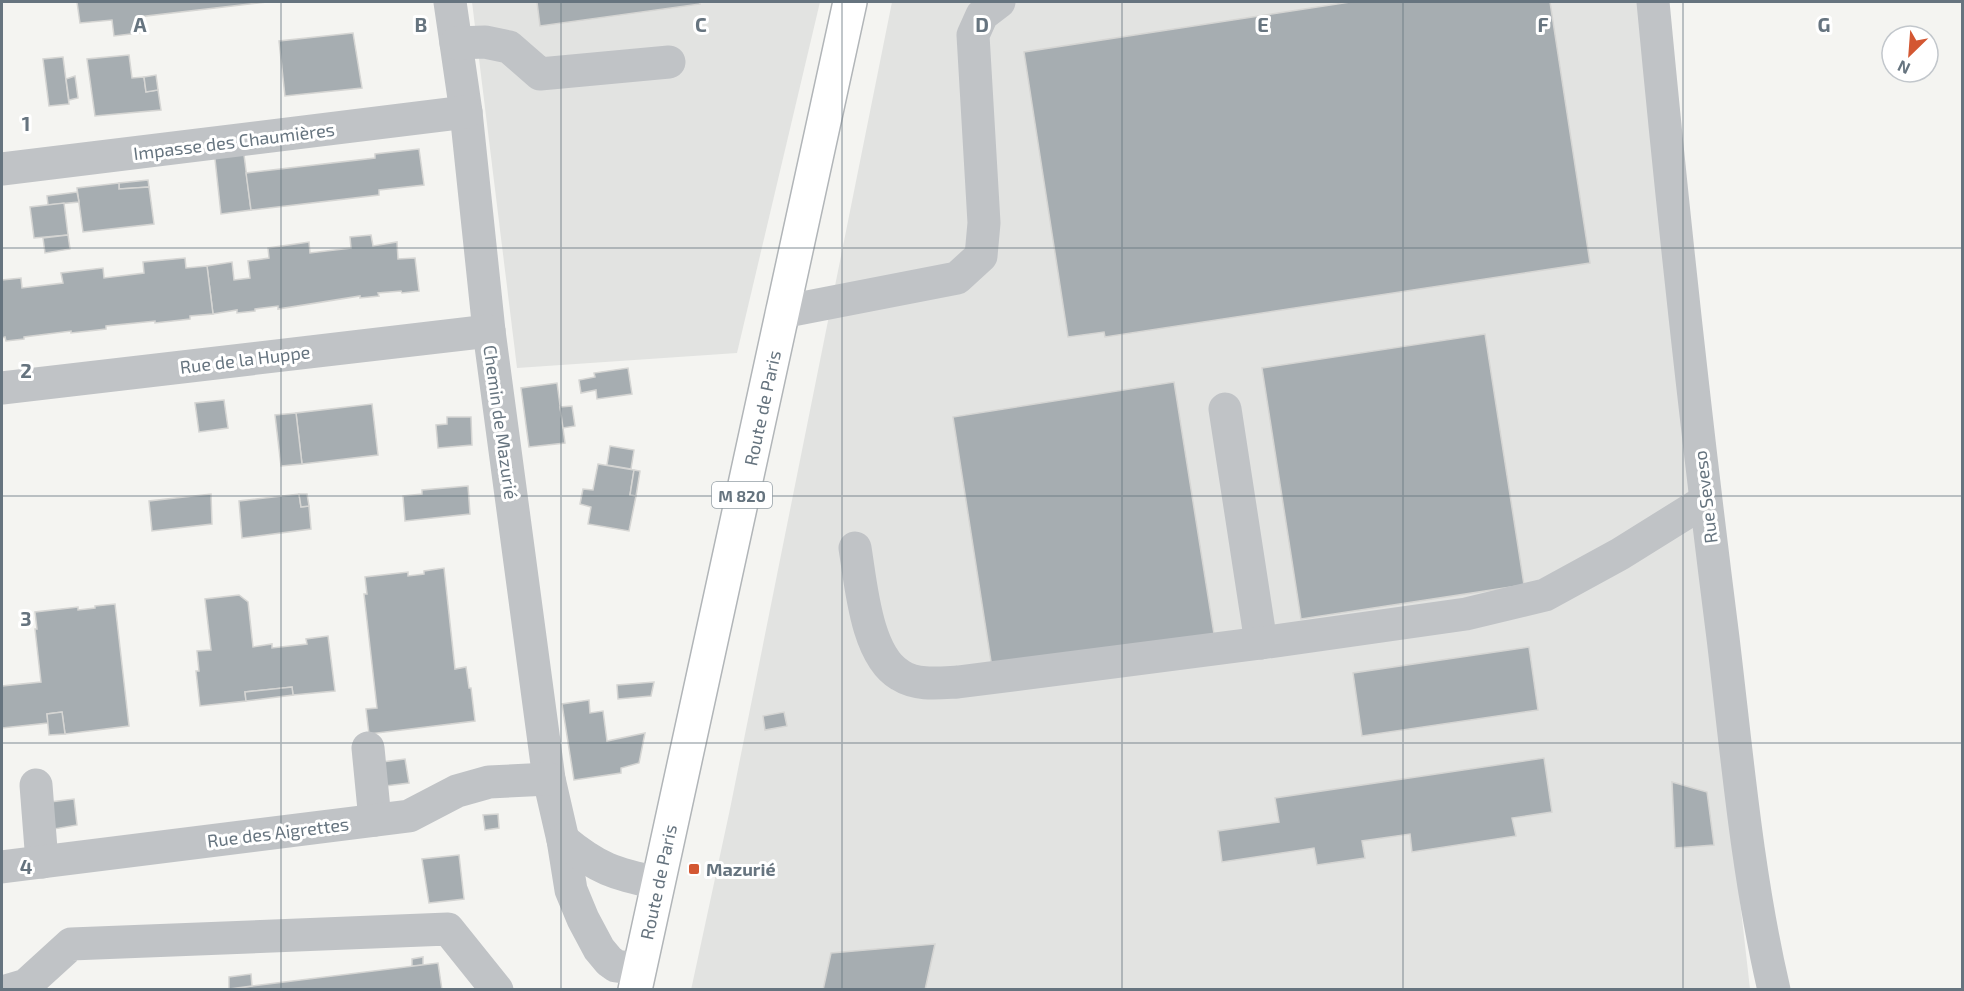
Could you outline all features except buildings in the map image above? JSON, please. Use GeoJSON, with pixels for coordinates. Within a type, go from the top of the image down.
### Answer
{"type":"FeatureCollection","features":[{"type":"Feature","properties":{"kind":"main road","name":"Route de Paris"},"geometry":{"type":"LineString","coordinates":[[637,979],[850,2]]}},
{"type":"Feature","properties":{"kind":"street","name":"Chemin de Mazurié"},"geometry":{"type":"LineString","coordinates":[[450,2],[466,112],[489,331],[549,779],[572,890],[599,950],[616,966],[637,979]]}},
{"type":"Feature","properties":{"kind":"street"},"geometry":{"type":"LineString","coordinates":[[782,312],[957,278],[981,256],[984,223],[973,35],[982,15],[999,2]]}},
{"type":"Feature","properties":{"kind":"street","name":"Rue Seveso"},"geometry":{"type":"LineString","coordinates":[[1653,2],[1676,247],[1705,501],[1755,894],[1774,990]]}},
{"type":"Feature","properties":{"kind":"street"},"geometry":{"type":"LineString","coordinates":[[456,43],[485,42],[509,47],[540,74],[669,62]]}},
{"type":"Feature","properties":{"kind":"street","name":"Impasse des Chaumières"},"geometry":{"type":"LineString","coordinates":[[2,169],[466,112]]}},
{"type":"Feature","properties":{"kind":"street","name":"Rue de la Huppe"},"geometry":{"type":"LineString","coordinates":[[2,388],[489,331]]}},
{"type":"Feature","properties":{"kind":"street"},"geometry":{"type":"LineString","coordinates":[[1225,409],[1261,643]]}},
{"type":"Feature","properties":{"kind":"street"},"geometry":{"type":"LineString","coordinates":[[855,548],[869,627],[879,653],[899,675],[925,683],[958,682],[1466,614],[1545,595],[1620,554],[1705,501]]}},
{"type":"Feature","properties":{"kind":"street"},"geometry":{"type":"LineString","coordinates":[[368,748],[375,820]]}},
{"type":"Feature","properties":{"kind":"street","name":"Rue des Aigrettes"},"geometry":{"type":"LineString","coordinates":[[2,867],[409,816],[457,791],[489,782],[549,779]]}},
{"type":"Feature","properties":{"kind":"street"},"geometry":{"type":"LineString","coordinates":[[36,785],[42,862]]}},
{"type":"Feature","properties":{"kind":"street"},"geometry":{"type":"LineString","coordinates":[[563,840],[594,864],[611,872],[658,883]]}},
{"type":"Feature","properties":{"kind":"street"},"geometry":{"type":"LineString","coordinates":[[9,990],[26,985],[71,944],[448,929],[497,990]]}},
{"type":"Feature","properties":{"kind":"shaded area"},"geometry":{"type":"Polygon","coordinates":[[[472,2],[820,2],[737,353],[517,368],[472,2]]]}},
{"type":"Feature","properties":{"kind":"shaded area"},"geometry":{"type":"Polygon","coordinates":[[[892,2],[1638,2],[1750,989],[691,990],[730,809],[892,2]]]}},
{"type":"Feature","properties":{"kind":"place","name":"Mazurié"},"geometry":{"type":"Point","coordinates":[694,869]}}]}
